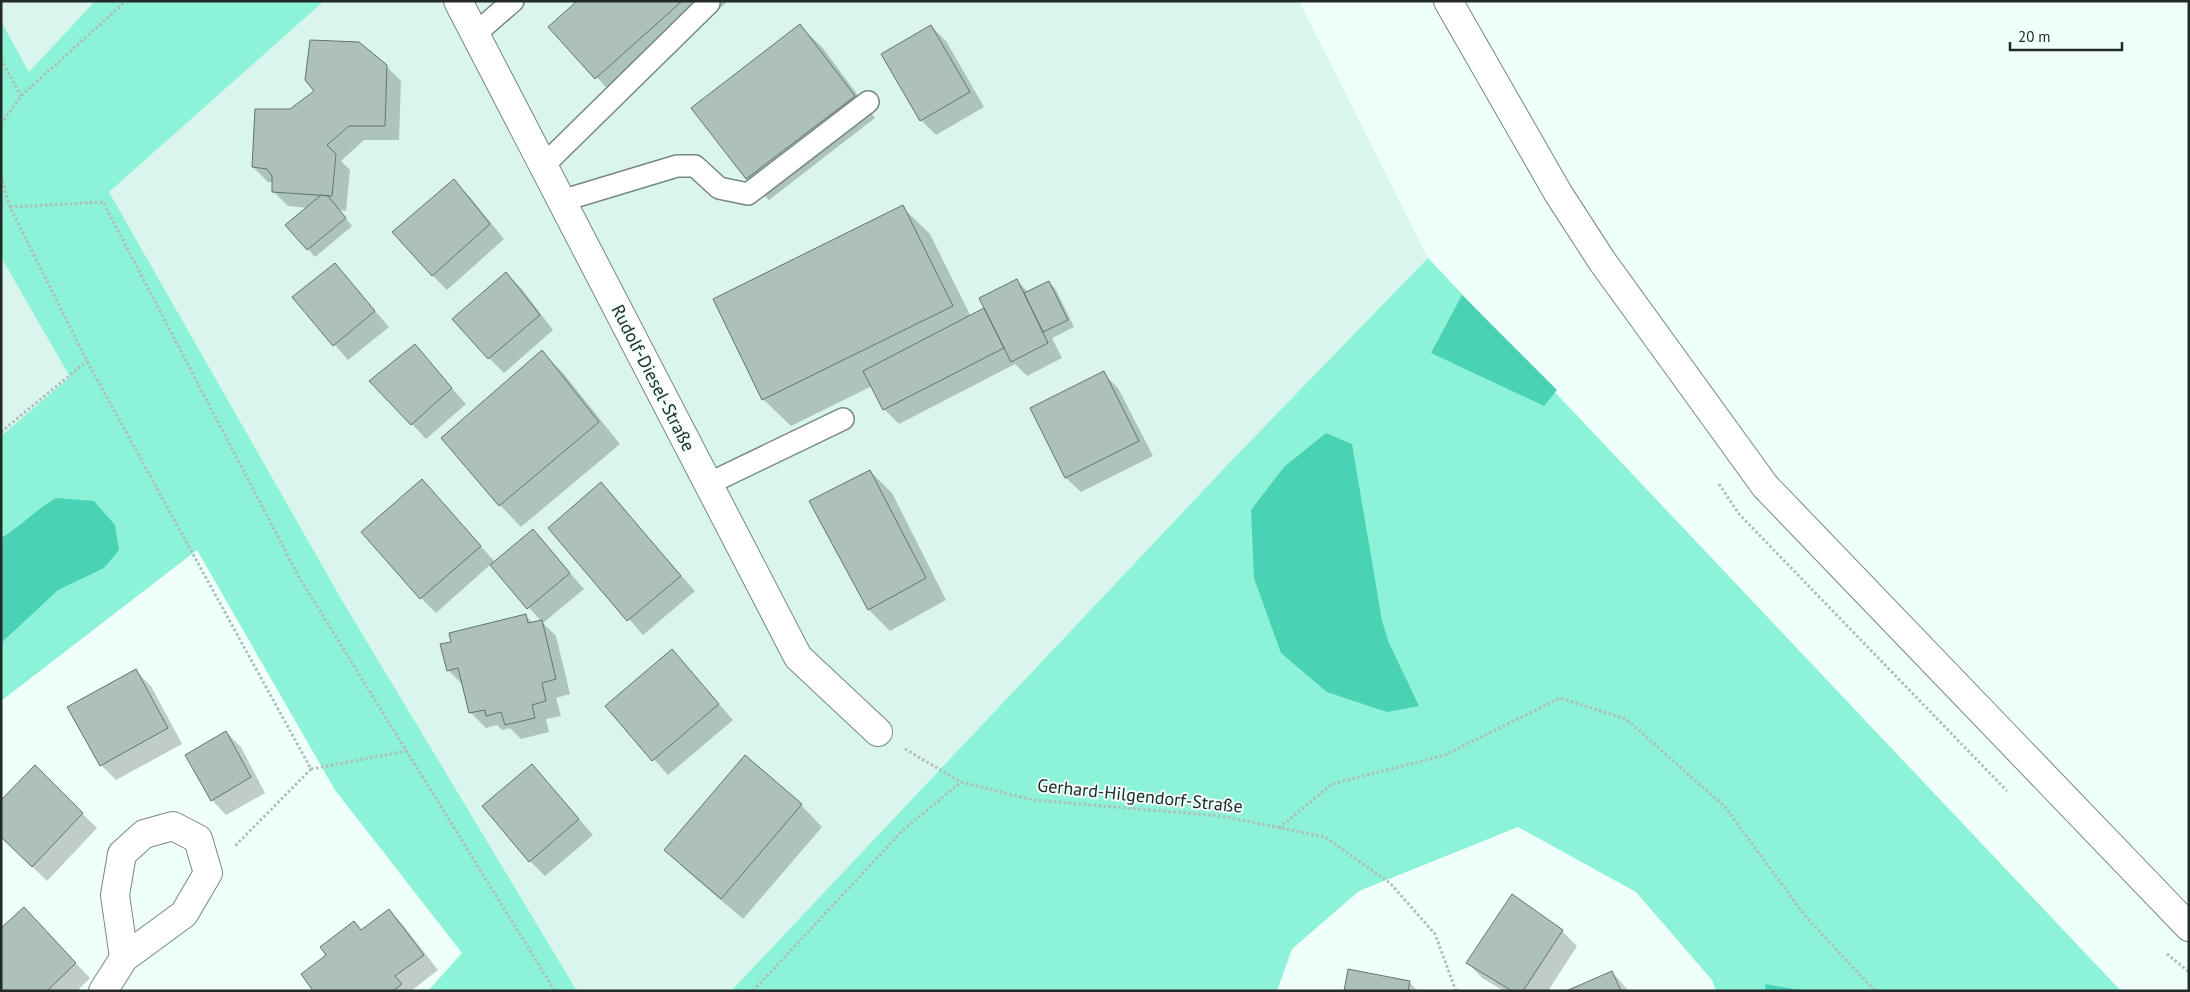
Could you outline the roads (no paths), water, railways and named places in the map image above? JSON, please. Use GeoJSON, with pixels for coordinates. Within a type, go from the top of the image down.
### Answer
{"type":"FeatureCollection","features":[{"type":"Feature","properties":{"kind":"street","name":"Rudolf-Diesel-Straße"},"geometry":{"type":"LineString","coordinates":[[458,1],[798,657],[878,732]]}},
{"type":"Feature","properties":{"kind":"street"},"geometry":{"type":"LineString","coordinates":[[1448,1],[1558,193],[1602,261],[1765,486],[2189,927]]}},
{"type":"Feature","properties":{"kind":"street"},"geometry":{"type":"LineString","coordinates":[[103,991],[124,958],[184,914],[208,874],[198,839],[173,826],[144,834],[122,854],[115,895],[124,958]]}},
{"type":"Feature","properties":{"kind":"lane"},"geometry":{"type":"LineString","coordinates":[[476,34],[513,1]]}},
{"type":"Feature","properties":{"kind":"lane"},"geometry":{"type":"LineString","coordinates":[[543,166],[709,2]]}},
{"type":"Feature","properties":{"kind":"lane"},"geometry":{"type":"LineString","coordinates":[[561,201],[677,166],[695,166],[719,188],[748,194],[868,102]]}},
{"type":"Feature","properties":{"kind":"lane"},"geometry":{"type":"LineString","coordinates":[[708,484],[843,419]]}}]}
